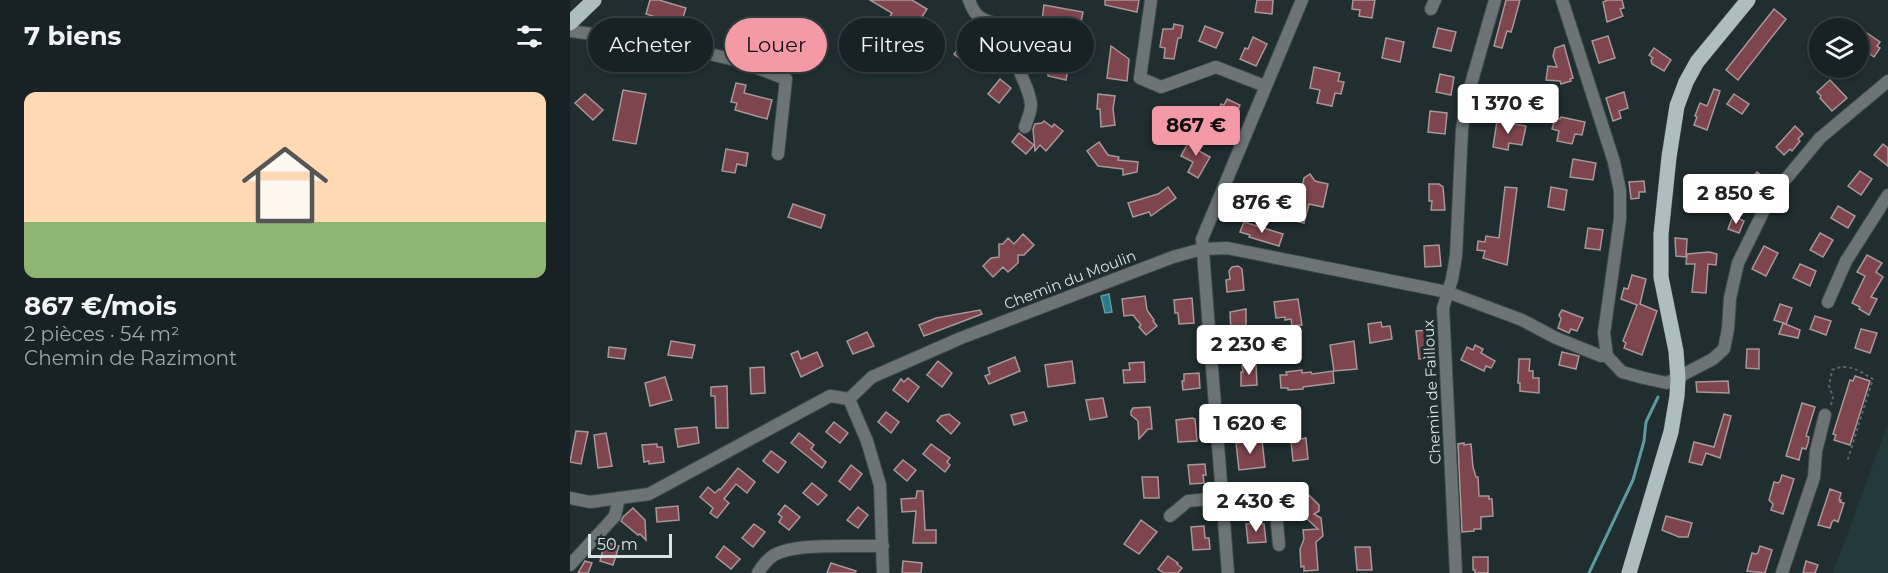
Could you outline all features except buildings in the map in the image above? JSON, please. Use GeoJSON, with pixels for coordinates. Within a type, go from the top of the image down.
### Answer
{"type":"FeatureCollection","features":[{"type":"Feature","properties":{"kind":"main road"},"geometry":{"type":"LineString","coordinates":[[570,23],[594,0]]}},
{"type":"Feature","properties":{"kind":"main road"},"geometry":{"type":"LineString","coordinates":[[1629,573],[1671,432],[1677,396],[1676,351],[1661,277],[1661,234],[1677,106],[1697,62],[1748,0]]}},
{"type":"Feature","properties":{"kind":"street"},"geometry":{"type":"LineString","coordinates":[[969,0],[972,9],[980,19],[1005,28],[1014,40],[1016,62],[1029,92],[1031,107],[1025,128]]}},
{"type":"Feature","properties":{"kind":"street"},"geometry":{"type":"LineString","coordinates":[[1151,0],[1140,78],[1161,87],[1216,67],[1265,86]]}},
{"type":"Feature","properties":{"kind":"street"},"geometry":{"type":"LineString","coordinates":[[1228,573],[1202,239],[1302,0]]}},
{"type":"Feature","properties":{"kind":"street","name":"Chemin de Failloux"},"geometry":{"type":"LineString","coordinates":[[1456,573],[1443,308],[1456,256],[1462,137],[1467,98],[1495,0]]}},
{"type":"Feature","properties":{"kind":"street"},"geometry":{"type":"LineString","coordinates":[[1562,0],[1614,162],[1620,191],[1620,219],[1604,333],[1607,356],[1622,372],[1667,383],[1713,359],[1724,349],[1730,298],[1738,262],[1770,198],[1820,138],[1888,81]]}},
{"type":"Feature","properties":{"kind":"street"},"geometry":{"type":"LineString","coordinates":[[570,30],[676,46],[739,61],[786,78],[778,154]]}},
{"type":"Feature","properties":{"kind":"street"},"geometry":{"type":"LineString","coordinates":[[1828,302],[1846,261],[1888,195]]}},
{"type":"Feature","properties":{"kind":"street","name":"Chemin du Moulin"},"geometry":{"type":"LineString","coordinates":[[849,399],[872,377],[961,338],[1173,257],[1202,249],[1227,248],[1447,292],[1522,320],[1556,338],[1601,356],[1607,356]]}},
{"type":"Feature","properties":{"kind":"street"},"geometry":{"type":"LineString","coordinates":[[570,498],[590,502],[649,495],[830,396],[849,399],[867,441],[880,486],[883,573]]}},
{"type":"Feature","properties":{"kind":"street"},"geometry":{"type":"LineString","coordinates":[[1782,573],[1814,477],[1816,451],[1825,415]]}},
{"type":"Feature","properties":{"kind":"street"},"geometry":{"type":"LineString","coordinates":[[1170,516],[1188,501],[1266,494],[1275,500],[1279,544]]}},
{"type":"Feature","properties":{"kind":"street"},"geometry":{"type":"LineString","coordinates":[[570,565],[615,516],[619,498]]}},
{"type":"Feature","properties":{"kind":"street"},"geometry":{"type":"LineString","coordinates":[[758,573],[774,555],[791,550],[810,547],[883,546]]}},
{"type":"Feature","properties":{"kind":"path"},"geometry":{"type":"LineString","coordinates":[[1825,415],[1830,413],[1833,397],[1829,386],[1832,370],[1846,366],[1873,379],[1847,462]]}},
{"type":"Feature","properties":{"kind":"shaded area"},"geometry":{"type":"Polygon","coordinates":[[[1888,424],[1888,573],[1833,573],[1888,424]]]}},
{"type":"Feature","properties":{"kind":"water"},"geometry":{"type":"Polygon","coordinates":[[[1109,294],[1112,312],[1105,313],[1101,296],[1109,294]]]}},
{"type":"Feature","properties":{"kind":"waterway"},"geometry":{"type":"LineString","coordinates":[[1589,573],[1633,480],[1644,441],[1646,422],[1658,397]]}}]}
